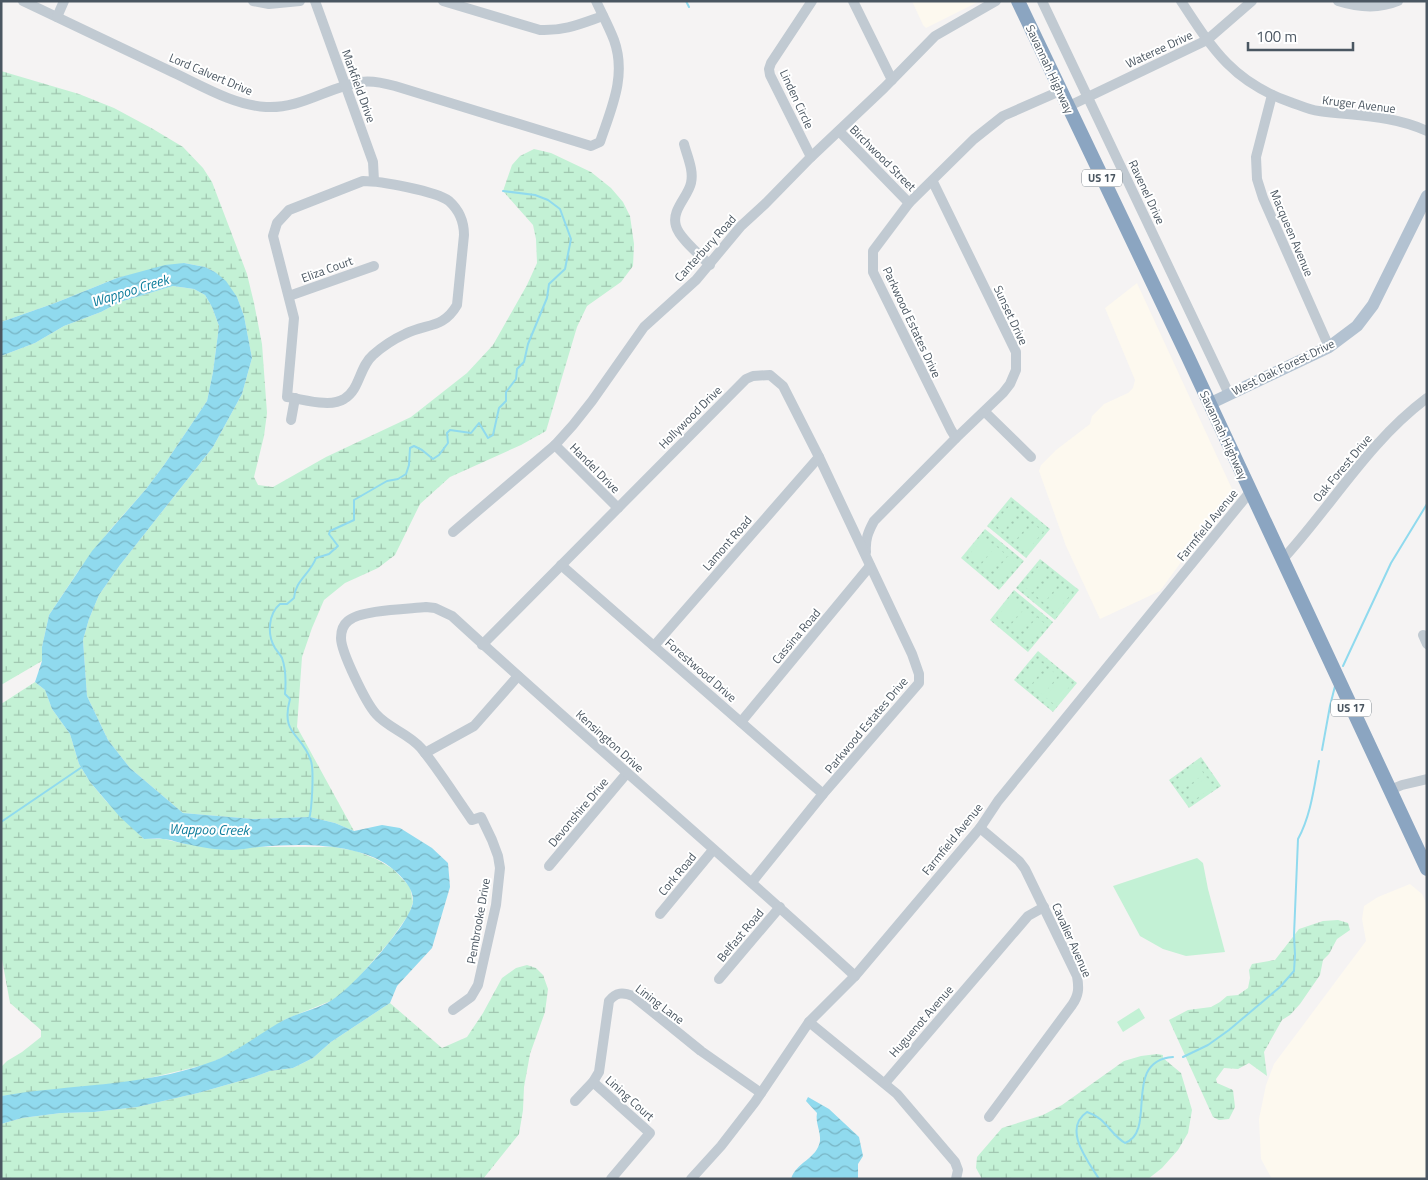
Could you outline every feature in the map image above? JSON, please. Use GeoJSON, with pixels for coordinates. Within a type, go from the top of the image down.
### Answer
{"type":"FeatureCollection","features":[{"type":"Feature","properties":{"kind":"highway","name":"Savannah Highway"},"geometry":{"type":"LineString","coordinates":[[1018,1],[1427,869]]}},
{"type":"Feature","properties":{"kind":"main road","name":"West Oak Forest Drive"},"geometry":{"type":"LineString","coordinates":[[1209,404],[1328,347],[1357,326],[1373,304],[1427,196]]}},
{"type":"Feature","properties":{"kind":"street","name":"Lord Calvert Drive"},"geometry":{"type":"LineString","coordinates":[[23,1],[216,92],[252,106],[268,107],[295,104],[361,82],[383,83],[591,146],[600,142],[618,87],[620,67],[614,39],[603,16]]}},
{"type":"Feature","properties":{"kind":"street"},"geometry":{"type":"LineString","coordinates":[[57,18],[64,1]]}},
{"type":"Feature","properties":{"kind":"street"},"geometry":{"type":"LineString","coordinates":[[253,1],[269,4],[300,1]]}},
{"type":"Feature","properties":{"kind":"street","name":"Markfield Drive"},"geometry":{"type":"LineString","coordinates":[[314,1],[373,162],[374,181]]}},
{"type":"Feature","properties":{"kind":"street"},"geometry":{"type":"LineString","coordinates":[[443,1],[540,30],[555,31],[570,29],[603,16],[596,1]]}},
{"type":"Feature","properties":{"kind":"street","name":"Linden Circle"},"geometry":{"type":"LineString","coordinates":[[811,157],[769,70],[812,1]]}},
{"type":"Feature","properties":{"kind":"street"},"geometry":{"type":"LineString","coordinates":[[852,1],[892,80]]}},
{"type":"Feature","properties":{"kind":"street","name":"Canterbury Road"},"geometry":{"type":"LineString","coordinates":[[453,532],[555,445],[592,401],[644,327],[696,280],[741,226],[811,157],[935,36],[996,1]]}},
{"type":"Feature","properties":{"kind":"street","name":"Ravenel Drive"},"geometry":{"type":"LineString","coordinates":[[1042,1],[1229,394]]}},
{"type":"Feature","properties":{"kind":"street","name":"Kruger Avenue"},"geometry":{"type":"LineString","coordinates":[[1182,1],[1207,40],[1234,71],[1272,95],[1316,111],[1378,117],[1409,123],[1427,131]]}},
{"type":"Feature","properties":{"kind":"street","name":"Wateree Drive"},"geometry":{"type":"LineString","coordinates":[[1068,106],[1207,40],[1252,1]]}},
{"type":"Feature","properties":{"kind":"street"},"geometry":{"type":"LineString","coordinates":[[1338,1],[1352,5],[1386,6],[1398,1]]}},
{"type":"Feature","properties":{"kind":"street","name":"Parkwood Estates Drive"},"geometry":{"type":"LineString","coordinates":[[956,438],[873,272],[873,251],[910,203],[989,126],[1003,116],[1060,91]]}},
{"type":"Feature","properties":{"kind":"street","name":"Macqueen Avenue"},"geometry":{"type":"LineString","coordinates":[[1272,95],[1256,157],[1257,179],[1263,198],[1328,347]]}},
{"type":"Feature","properties":{"kind":"street","name":"Birchwood Street"},"geometry":{"type":"LineString","coordinates":[[839,131],[910,203]]}},
{"type":"Feature","properties":{"kind":"street"},"geometry":{"type":"LineString","coordinates":[[684,144],[692,172],[691,183],[688,193],[678,209],[676,226],[680,233],[710,265]]}},
{"type":"Feature","properties":{"kind":"street"},"geometry":{"type":"LineString","coordinates":[[363,181],[374,181],[437,195],[449,201],[458,212],[464,225],[464,235],[457,305],[451,315],[443,321],[407,333],[372,356],[363,367],[351,393],[344,400],[332,404],[287,397],[294,318],[273,236],[277,222],[288,210],[363,181]]}},
{"type":"Feature","properties":{"kind":"street","name":"Sunset Drive"},"geometry":{"type":"LineString","coordinates":[[866,555],[868,532],[874,521],[956,438],[1004,393],[1016,370],[1016,352],[933,182]]}},
{"type":"Feature","properties":{"kind":"street","name":"Eliza Court"},"geometry":{"type":"LineString","coordinates":[[289,296],[374,266]]}},
{"type":"Feature","properties":{"kind":"street","name":"Hollywood Drive"},"geometry":{"type":"LineString","coordinates":[[482,645],[746,379],[753,376],[770,375],[783,386],[819,457],[870,566]]}},
{"type":"Feature","properties":{"kind":"street"},"geometry":{"type":"LineString","coordinates":[[290,420],[295,398]]}},
{"type":"Feature","properties":{"kind":"street","name":"Oak Forest Drive"},"geometry":{"type":"LineString","coordinates":[[1282,560],[1298,543],[1357,467],[1409,411],[1427,398]]}},
{"type":"Feature","properties":{"kind":"street"},"geometry":{"type":"LineString","coordinates":[[985,412],[1030,457]]}},
{"type":"Feature","properties":{"kind":"street","name":"Handel Drive"},"geometry":{"type":"LineString","coordinates":[[555,445],[618,508]]}},
{"type":"Feature","properties":{"kind":"street","name":"Lamont Road"},"geometry":{"type":"LineString","coordinates":[[654,646],[819,457]]}},
{"type":"Feature","properties":{"kind":"street","name":"Farmfield Avenue"},"geometry":{"type":"LineString","coordinates":[[691,1179],[721,1146],[809,1022],[855,976],[980,828],[998,801],[1250,492]]}},
{"type":"Feature","properties":{"kind":"street","name":"Forestwood Drive"},"geometry":{"type":"LineString","coordinates":[[561,565],[823,794]]}},
{"type":"Feature","properties":{"kind":"street","name":"Parkwood Estates Drive"},"geometry":{"type":"LineString","coordinates":[[752,882],[823,794],[918,683],[919,674],[912,654],[870,566]]}},
{"type":"Feature","properties":{"kind":"street","name":"Cassina Road"},"geometry":{"type":"LineString","coordinates":[[741,722],[870,566]]}},
{"type":"Feature","properties":{"kind":"street","name":"Kensington Drive"},"geometry":{"type":"LineString","coordinates":[[343,649],[341,638],[344,626],[350,619],[364,614],[426,607],[435,608],[452,616],[482,645],[752,882],[855,976]]}},
{"type":"Feature","properties":{"kind":"street","name":"Pembrooke Drive"},"geometry":{"type":"LineString","coordinates":[[343,649],[369,705],[377,716],[409,736],[425,753],[472,820],[481,817],[498,856],[500,868],[496,905],[478,985],[471,996],[453,1010]]}},
{"type":"Feature","properties":{"kind":"street"},"geometry":{"type":"LineString","coordinates":[[425,753],[474,726],[518,676]]}},
{"type":"Feature","properties":{"kind":"street","name":"Devonshire Drive"},"geometry":{"type":"LineString","coordinates":[[549,866],[627,774]]}},
{"type":"Feature","properties":{"kind":"street"},"geometry":{"type":"LineString","coordinates":[[1390,790],[1427,779]]}},
{"type":"Feature","properties":{"kind":"street","name":"Cavalier Avenue"},"geometry":{"type":"LineString","coordinates":[[980,828],[1019,861],[1025,869],[1077,976],[1079,987],[1077,998],[989,1117]]}},
{"type":"Feature","properties":{"kind":"street","name":"Cork Road"},"geometry":{"type":"LineString","coordinates":[[660,914],[714,850]]}},
{"type":"Feature","properties":{"kind":"street","name":"Belfast Road"},"geometry":{"type":"LineString","coordinates":[[719,979],[780,907]]}},
{"type":"Feature","properties":{"kind":"street","name":"Huguenot Avenue"},"geometry":{"type":"LineString","coordinates":[[885,1083],[1028,916],[1044,907]]}},
{"type":"Feature","properties":{"kind":"street","name":"Lining Lane"},"geometry":{"type":"LineString","coordinates":[[575,1100],[593,1082],[599,1072],[609,1000],[618,993],[633,996],[701,1052],[760,1093]]}},
{"type":"Feature","properties":{"kind":"street"},"geometry":{"type":"LineString","coordinates":[[809,1022],[897,1094],[955,1162],[958,1170],[956,1179]]}},
{"type":"Feature","properties":{"kind":"street","name":"Lining Court"},"geometry":{"type":"LineString","coordinates":[[593,1082],[650,1133],[611,1179]]}},
{"type":"Feature","properties":{"kind":"shaded area"},"geometry":{"type":"Polygon","coordinates":[[[912,1],[980,1],[926,28],[912,1]]]}},
{"type":"Feature","properties":{"kind":"shaded area"},"geometry":{"type":"Polygon","coordinates":[[[1137,283],[1233,491],[1160,591],[1100,619],[1066,546],[1039,471],[1041,465],[1056,450],[1090,424],[1092,416],[1104,404],[1128,393],[1133,388],[1135,380],[1105,308],[1137,283]]]}},
{"type":"Feature","properties":{"kind":"shaded area"},"geometry":{"type":"Polygon","coordinates":[[[1410,884],[1422,894],[1427,905],[1427,1179],[1272,1179],[1261,1159],[1259,1119],[1266,1085],[1274,1064],[1366,941],[1362,919],[1364,906],[1378,897],[1410,884]]]}},
{"type":"Feature","properties":{"kind":"green space"},"geometry":{"type":"Polygon","coordinates":[[[1,71],[79,94],[114,108],[183,147],[203,168],[212,182],[247,274],[262,344],[267,413],[264,436],[254,477],[258,485],[273,487],[326,457],[411,417],[467,373],[493,345],[527,285],[537,263],[536,239],[533,225],[503,191],[512,165],[520,156],[534,149],[551,153],[591,172],[611,188],[623,202],[630,216],[634,244],[633,266],[621,282],[587,306],[577,327],[546,431],[521,445],[450,477],[420,504],[395,555],[378,568],[345,583],[324,600],[302,657],[297,727],[354,831],[335,823],[310,817],[253,819],[183,813],[130,768],[108,740],[87,696],[83,640],[99,595],[120,565],[213,447],[242,394],[252,358],[244,316],[237,297],[215,272],[205,267],[184,263],[117,278],[1,322],[1,71]]]}},
{"type":"Feature","properties":{"kind":"green space"},"geometry":{"type":"Polygon","coordinates":[[[173,286],[194,289],[205,295],[219,326],[207,401],[164,465],[79,570],[49,615],[42,647],[42,661],[1,685],[1,356],[35,343],[64,326],[101,312],[120,302],[173,286]]]}},
{"type":"Feature","properties":{"kind":"green space"},"geometry":{"type":"Polygon","coordinates":[[[1011,497],[1050,529],[1026,558],[987,526],[1011,497]]]}},
{"type":"Feature","properties":{"kind":"green space"},"geometry":{"type":"Polygon","coordinates":[[[1010,505],[1019,512],[1003,532],[994,524],[1010,505]]]}},
{"type":"Feature","properties":{"kind":"green space"},"geometry":{"type":"Polygon","coordinates":[[[1022,515],[1031,522],[1015,541],[1006,534],[1022,515]]]}},
{"type":"Feature","properties":{"kind":"green space"},"geometry":{"type":"Polygon","coordinates":[[[1034,524],[1043,532],[1027,551],[1018,544],[1034,524]]]}},
{"type":"Feature","properties":{"kind":"green space"},"geometry":{"type":"Polygon","coordinates":[[[985,529],[1024,561],[999,590],[961,558],[985,529]]]}},
{"type":"Feature","properties":{"kind":"green space"},"geometry":{"type":"Polygon","coordinates":[[[984,537],[993,544],[977,563],[968,556],[984,537]]]}},
{"type":"Feature","properties":{"kind":"green space"},"geometry":{"type":"Polygon","coordinates":[[[996,546],[1005,554],[989,573],[980,566],[996,546]]]}},
{"type":"Feature","properties":{"kind":"green space"},"geometry":{"type":"Polygon","coordinates":[[[1008,556],[1017,564],[1001,583],[992,576],[1008,556]]]}},
{"type":"Feature","properties":{"kind":"green space"},"geometry":{"type":"Polygon","coordinates":[[[1040,559],[1079,590],[1055,620],[1016,588],[1040,559]]]}},
{"type":"Feature","properties":{"kind":"green space"},"geometry":{"type":"Polygon","coordinates":[[[1039,566],[1048,573],[1032,593],[1023,585],[1039,566]]]}},
{"type":"Feature","properties":{"kind":"green space"},"geometry":{"type":"Polygon","coordinates":[[[1051,576],[1060,583],[1044,603],[1035,595],[1051,576]]]}},
{"type":"Feature","properties":{"kind":"green space"},"geometry":{"type":"Polygon","coordinates":[[[1063,586],[1072,593],[1056,612],[1047,605],[1063,586]]]}},
{"type":"Feature","properties":{"kind":"green space"},"geometry":{"type":"Polygon","coordinates":[[[1014,590],[1053,622],[1028,652],[990,620],[1014,590]]]}},
{"type":"Feature","properties":{"kind":"green space"},"geometry":{"type":"Polygon","coordinates":[[[1013,598],[1022,605],[1006,624],[997,617],[1013,598]]]}},
{"type":"Feature","properties":{"kind":"green space"},"geometry":{"type":"Polygon","coordinates":[[[1025,608],[1034,615],[1018,634],[1009,627],[1025,608]]]}},
{"type":"Feature","properties":{"kind":"green space"},"geometry":{"type":"Polygon","coordinates":[[[1037,617],[1046,625],[1030,644],[1021,637],[1037,617]]]}},
{"type":"Feature","properties":{"kind":"green space"},"geometry":{"type":"Polygon","coordinates":[[[1038,651],[1077,683],[1053,712],[1014,680],[1038,651]]]}},
{"type":"Feature","properties":{"kind":"green space"},"geometry":{"type":"Polygon","coordinates":[[[1037,659],[1046,666],[1031,685],[1022,678],[1037,659]]]}},
{"type":"Feature","properties":{"kind":"green space"},"geometry":{"type":"Polygon","coordinates":[[[1049,668],[1058,676],[1043,695],[1033,688],[1049,668]]]}},
{"type":"Feature","properties":{"kind":"green space"},"geometry":{"type":"Polygon","coordinates":[[[1061,678],[1070,686],[1055,705],[1045,697],[1061,678]]]}},
{"type":"Feature","properties":{"kind":"green space"},"geometry":{"type":"Polygon","coordinates":[[[35,682],[45,690],[52,709],[70,734],[79,764],[90,782],[144,839],[164,839],[185,844],[259,847],[334,847],[356,851],[376,859],[393,869],[410,887],[413,902],[409,914],[390,941],[353,984],[333,1000],[286,1019],[232,1053],[208,1064],[137,1081],[1,1096],[1,1067],[41,1037],[41,1030],[10,1003],[1,954],[1,704],[35,682]]]}},
{"type":"Feature","properties":{"kind":"green space"},"geometry":{"type":"Polygon","coordinates":[[[1201,757],[1221,786],[1189,808],[1169,780],[1201,757]]]}},
{"type":"Feature","properties":{"kind":"green space"},"geometry":{"type":"Polygon","coordinates":[[[1198,765],[1204,774],[1184,789],[1177,779],[1198,765]]]}},
{"type":"Feature","properties":{"kind":"green space"},"geometry":{"type":"Polygon","coordinates":[[[1207,777],[1213,787],[1193,801],[1186,792],[1207,777]]]}},
{"type":"Feature","properties":{"kind":"green space"},"geometry":{"type":"Polygon","coordinates":[[[1197,858],[1203,863],[1225,952],[1186,956],[1163,949],[1140,936],[1113,886],[1197,858]]]}},
{"type":"Feature","properties":{"kind":"green space"},"geometry":{"type":"Polygon","coordinates":[[[1338,920],[1348,923],[1350,930],[1337,939],[1329,954],[1323,960],[1320,975],[1300,1004],[1290,1015],[1282,1020],[1264,1052],[1267,1076],[1249,1063],[1238,1069],[1224,1068],[1216,1079],[1217,1083],[1233,1090],[1235,1107],[1229,1119],[1219,1120],[1213,1117],[1169,1020],[1188,1010],[1211,1007],[1227,996],[1238,995],[1248,988],[1249,970],[1252,964],[1275,960],[1299,929],[1323,921],[1338,920]]]}},
{"type":"Feature","properties":{"kind":"green space"},"geometry":{"type":"Polygon","coordinates":[[[527,965],[536,968],[543,975],[548,989],[545,1012],[530,1054],[519,1134],[483,1179],[1,1179],[1,1124],[22,1118],[61,1113],[94,1112],[137,1107],[198,1093],[270,1071],[293,1068],[313,1058],[331,1042],[390,1003],[442,1048],[467,1037],[483,1013],[502,978],[516,968],[527,965]]]}},
{"type":"Feature","properties":{"kind":"green space"},"geometry":{"type":"Polygon","coordinates":[[[1139,1008],[1145,1018],[1123,1032],[1117,1022],[1139,1008]]]}},
{"type":"Feature","properties":{"kind":"green space"},"geometry":{"type":"Polygon","coordinates":[[[1157,1054],[1163,1055],[1163,1058],[1181,1073],[1192,1110],[1188,1133],[1178,1150],[1162,1168],[1148,1179],[982,1179],[976,1168],[977,1157],[1002,1128],[1043,1115],[1062,1105],[1124,1061],[1157,1054]]]}},
{"type":"Feature","properties":{"kind":"water","name":"Wappoo Creek"},"geometry":{"type":"Polygon","coordinates":[[[184,263],[205,267],[226,281],[237,297],[244,316],[252,358],[242,394],[213,447],[120,565],[99,595],[83,640],[87,696],[108,740],[130,768],[183,813],[253,819],[310,817],[335,823],[354,831],[382,825],[400,828],[432,848],[448,863],[450,887],[432,948],[397,986],[390,1003],[331,1042],[313,1058],[293,1068],[270,1071],[198,1093],[137,1107],[94,1112],[61,1113],[22,1118],[1,1124],[1,1096],[132,1081],[183,1071],[219,1059],[286,1019],[327,1003],[353,983],[379,955],[402,925],[413,902],[410,888],[394,870],[381,861],[348,849],[329,846],[292,845],[226,850],[166,839],[144,839],[120,817],[90,782],[79,764],[70,734],[52,709],[45,690],[35,682],[42,661],[42,647],[49,615],[92,551],[146,489],[164,465],[207,401],[219,326],[205,295],[194,289],[173,286],[120,302],[101,312],[64,326],[35,343],[1,356],[1,322],[117,278],[165,265],[184,263]]]}},
{"type":"Feature","properties":{"kind":"water"},"geometry":{"type":"Polygon","coordinates":[[[808,1097],[829,1109],[859,1137],[863,1156],[858,1164],[858,1179],[791,1179],[797,1168],[815,1152],[820,1141],[817,1113],[806,1101],[808,1097]]]}},
{"type":"Feature","properties":{"kind":"waterway"},"geometry":{"type":"LineString","coordinates":[[686,1],[689,7]]}},
{"type":"Feature","properties":{"kind":"waterway"},"geometry":{"type":"LineString","coordinates":[[309,819],[312,766],[307,752],[293,733],[288,720],[290,699],[285,694],[283,662],[272,643],[271,619],[280,604],[287,604],[294,598],[297,587],[316,558],[329,554],[338,546],[329,534],[330,531],[354,520],[354,500],[387,481],[398,479],[406,474],[409,465],[410,448],[414,446],[433,459],[439,455],[448,443],[447,433],[450,430],[471,433],[479,423],[488,438],[493,435],[499,408],[506,401],[506,392],[516,379],[517,369],[524,362],[528,344],[547,298],[549,284],[565,269],[571,239],[560,209],[548,200],[535,195],[503,191]]}},
{"type":"Feature","properties":{"kind":"waterway"},"geometry":{"type":"LineString","coordinates":[[1343,666],[1391,563],[1427,504]]}},
{"type":"Feature","properties":{"kind":"waterway"},"geometry":{"type":"LineString","coordinates":[[1322,750],[1335,686]]}},
{"type":"Feature","properties":{"kind":"waterway"},"geometry":{"type":"LineString","coordinates":[[1183,1057],[1208,1045],[1229,1030],[1280,987],[1294,971],[1298,839],[1309,811],[1319,761]]}},
{"type":"Feature","properties":{"kind":"waterway"},"geometry":{"type":"LineString","coordinates":[[1,822],[82,767]]}},
{"type":"Feature","properties":{"kind":"waterway"},"geometry":{"type":"LineString","coordinates":[[1099,1179],[1084,1154],[1077,1136],[1077,1127],[1080,1119],[1087,1112],[1099,1118],[1125,1143],[1134,1136],[1139,1125],[1144,1083],[1148,1070],[1157,1061],[1173,1057]]}}]}
